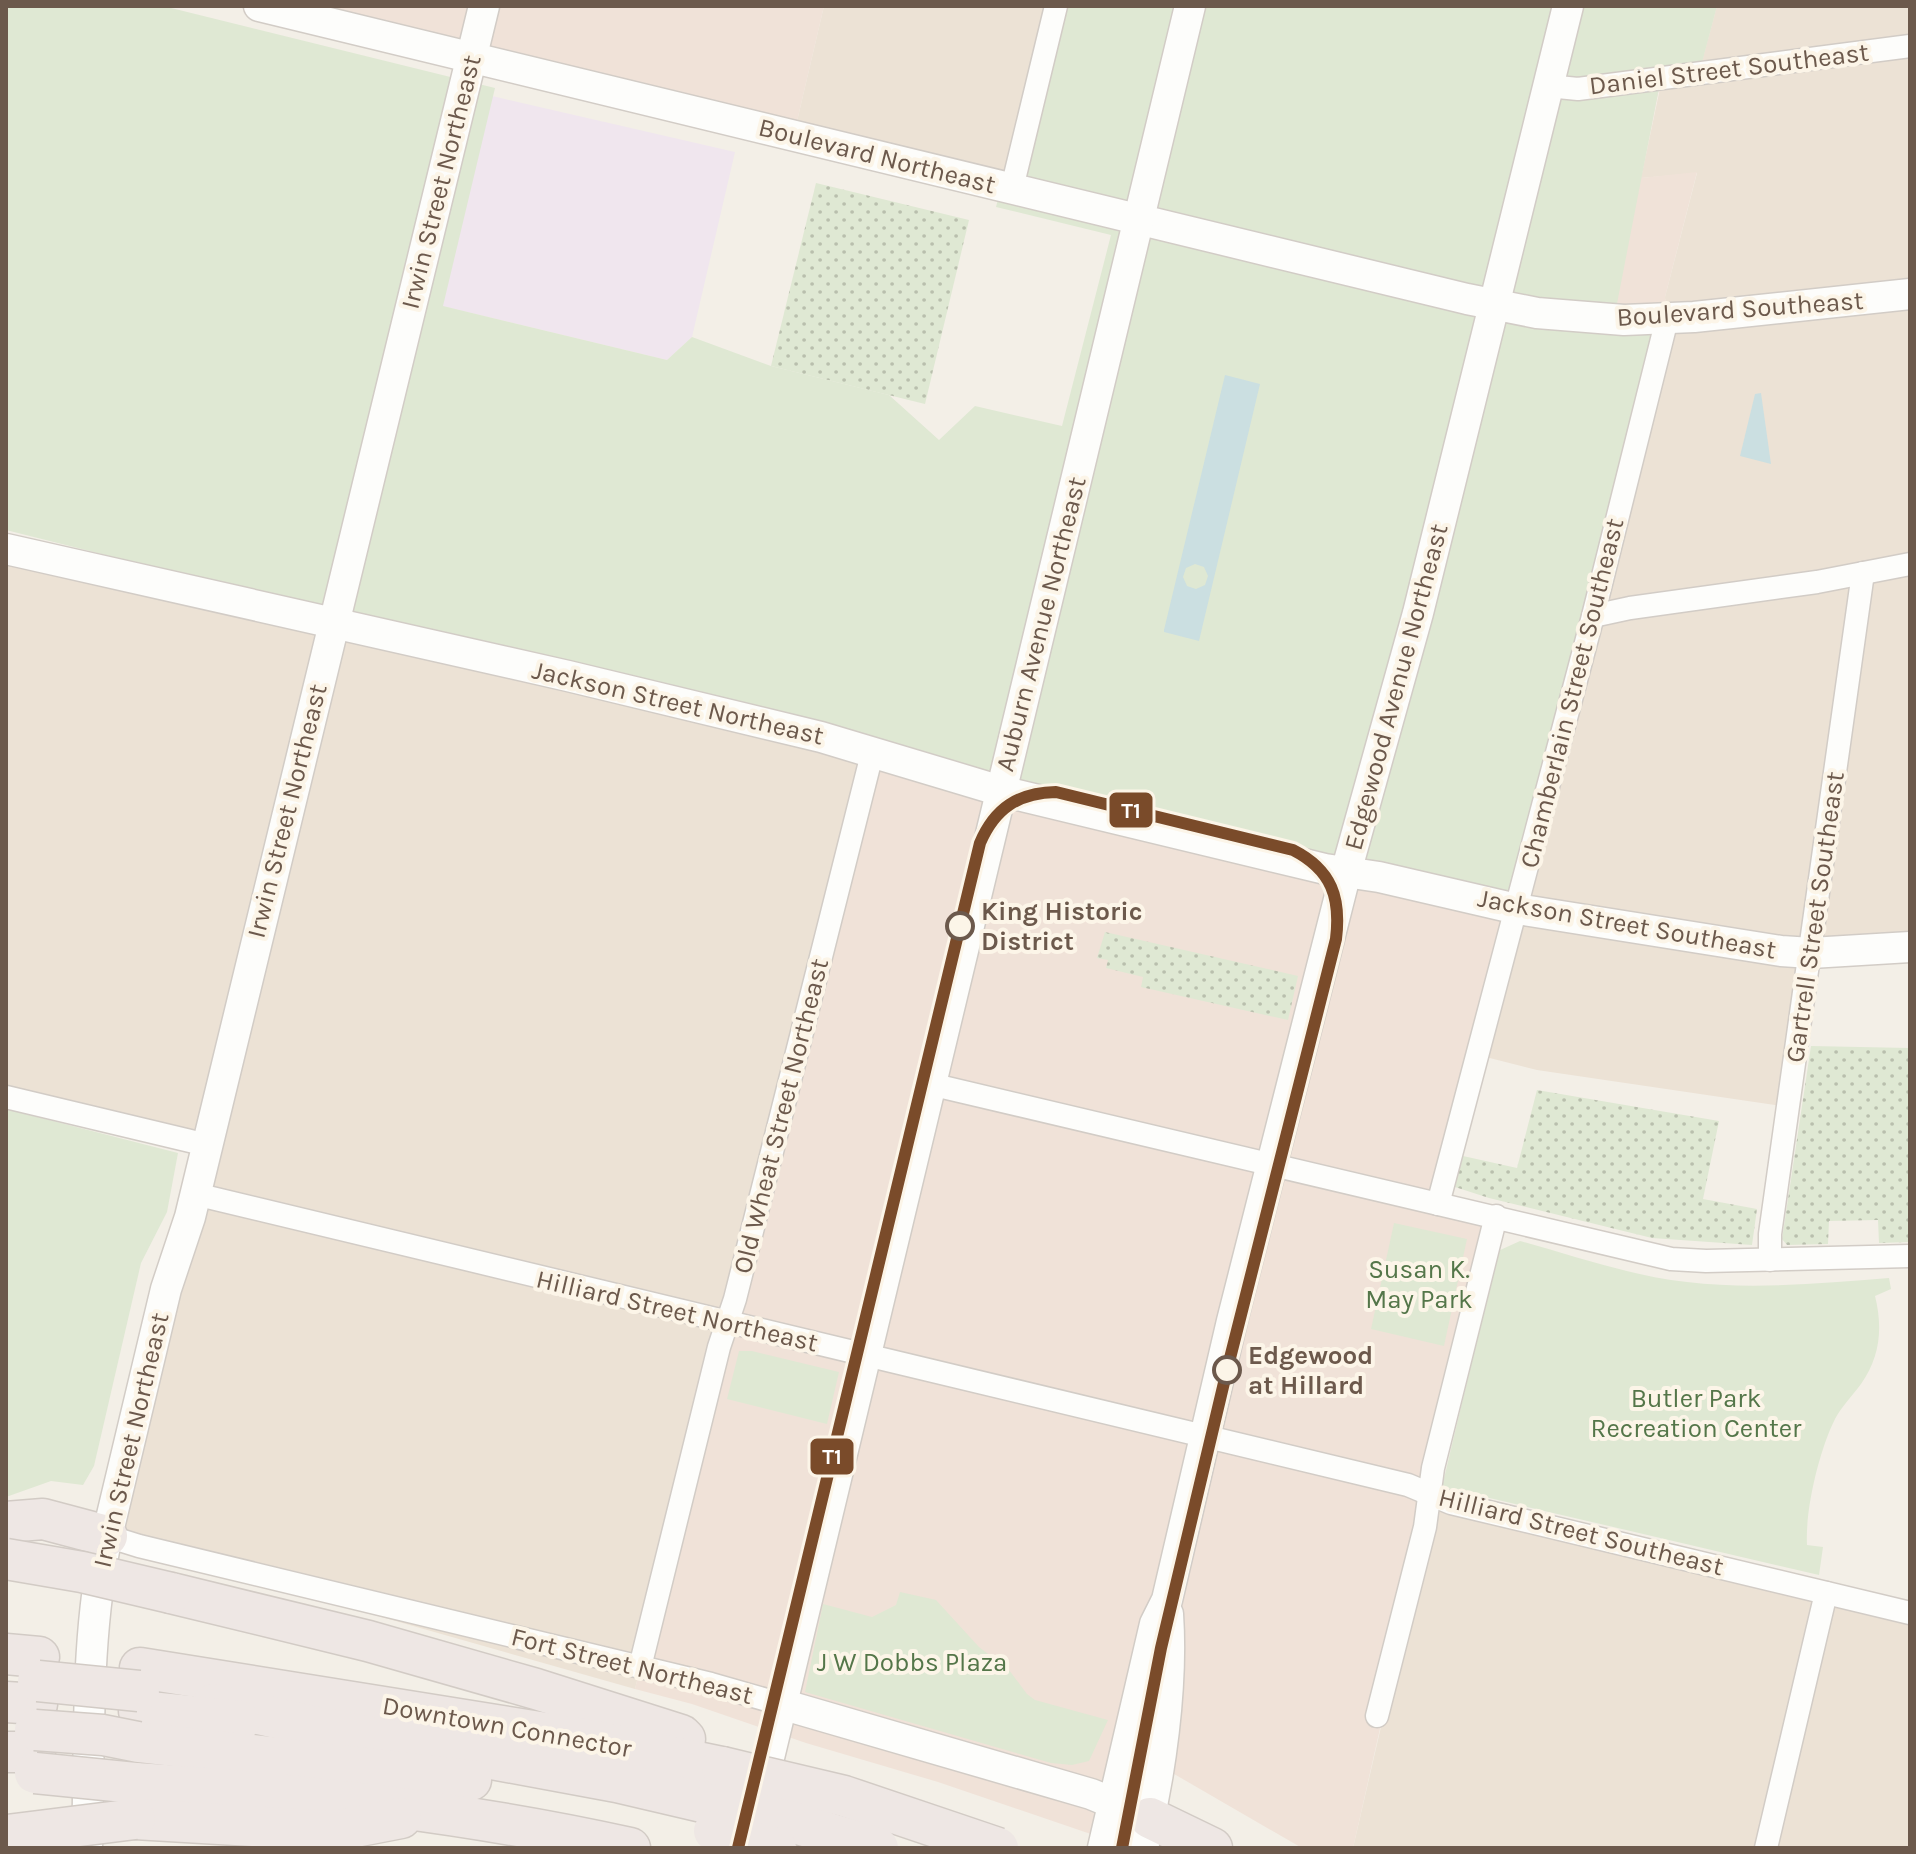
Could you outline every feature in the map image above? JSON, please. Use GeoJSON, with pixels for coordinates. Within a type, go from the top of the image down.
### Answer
{"type":"FeatureCollection","features":[{"type":"Feature","properties":{"kind":"highway"},"geometry":{"type":"LineString","coordinates":[[6,1522],[43,1519],[107,1536]]}},
{"type":"Feature","properties":{"kind":"highway"},"geometry":{"type":"LineString","coordinates":[[6,1559],[82,1572],[368,1641],[681,1735],[714,1791],[776,1848]]}},
{"type":"Feature","properties":{"kind":"highway"},"geometry":{"type":"LineString","coordinates":[[21,1715],[140,1738],[473,1780],[664,1818],[714,1791]]}},
{"type":"Feature","properties":{"kind":"highway","name":"Downtown Connector"},"geometry":{"type":"LineString","coordinates":[[21,1715],[140,1738],[596,1741],[714,1791],[844,1796],[998,1848]]}},
{"type":"Feature","properties":{"kind":"highway"},"geometry":{"type":"LineString","coordinates":[[7,1835],[140,1738],[312,1726],[617,1782],[714,1791],[785,1820],[878,1848]]}},
{"type":"Feature","properties":{"kind":"highway"},"geometry":{"type":"LineString","coordinates":[[140,1738],[334,1831],[436,1812],[630,1848]]}},
{"type":"Feature","properties":{"kind":"highway"},"geometry":{"type":"LineString","coordinates":[[1147,1833],[1212,1848]]}},
{"type":"Feature","properties":{"kind":"street","name":"Boulevard Northeast"},"geometry":{"type":"LineString","coordinates":[[259,6],[1495,305]]}},
{"type":"Feature","properties":{"kind":"street","name":"Irwin Street Northeast"},"geometry":{"type":"LineString","coordinates":[[87,1848],[94,1617],[99,1572],[166,1289],[186,1231],[484,6]]}},
{"type":"Feature","properties":{"kind":"street"},"geometry":{"type":"LineString","coordinates":[[1012,188],[1056,6]]}},
{"type":"Feature","properties":{"kind":"street","name":"Auburn Avenue Northeast"},"geometry":{"type":"LineString","coordinates":[[747,1848],[1190,6]]}},
{"type":"Feature","properties":{"kind":"street","name":"Edgewood Avenue Northeast"},"geometry":{"type":"LineString","coordinates":[[1103,1848],[1155,1624],[1167,1600],[1346,872],[1418,613],[1568,6]]}},
{"type":"Feature","properties":{"kind":"street","name":"Daniel Street Southeast"},"geometry":{"type":"LineString","coordinates":[[1548,86],[1578,89],[1910,46]]}},
{"type":"Feature","properties":{"kind":"street","name":"Boulevard Southeast"},"geometry":{"type":"LineString","coordinates":[[1495,305],[1581,318],[1667,319],[1905,294]]}},
{"type":"Feature","properties":{"kind":"street","name":"Chamberlain Street Southeast"},"geometry":{"type":"LineString","coordinates":[[1438,1204],[1593,616],[1667,319]]}},
{"type":"Feature","properties":{"kind":"street","name":"Jackson Street Northeast"},"geometry":{"type":"LineString","coordinates":[[6,549],[568,676],[873,750],[1001,791],[1346,872]]}},
{"type":"Feature","properties":{"kind":"street"},"geometry":{"type":"LineString","coordinates":[[1593,616],[1910,564]]}},
{"type":"Feature","properties":{"kind":"street","name":"Gartrell Street Southeast"},"geometry":{"type":"LineString","coordinates":[[1770,1260],[1770,1234],[1863,573]]}},
{"type":"Feature","properties":{"kind":"street","name":"Old Wheat Street Northeast"},"geometry":{"type":"LineString","coordinates":[[640,1667],[873,750]]}},
{"type":"Feature","properties":{"kind":"street","name":"Jackson Street Southeast"},"geometry":{"type":"LineString","coordinates":[[1346,872],[1517,909],[1781,951],[1811,953],[1910,947]]}},
{"type":"Feature","properties":{"kind":"street"},"geometry":{"type":"LineString","coordinates":[[930,1084],[1671,1259],[1706,1261],[1910,1256]]}},
{"type":"Feature","properties":{"kind":"street"},"geometry":{"type":"LineString","coordinates":[[6,1097],[207,1145]]}},
{"type":"Feature","properties":{"kind":"street","name":"Hilliard Street Northeast"},"geometry":{"type":"LineString","coordinates":[[195,1194],[1205,1437]]}},
{"type":"Feature","properties":{"kind":"street"},"geometry":{"type":"LineString","coordinates":[[1377,1716],[1425,1527],[1433,1468],[1496,1216]]}},
{"type":"Feature","properties":{"kind":"street","name":"Hilliard Street Southeast"},"geometry":{"type":"LineString","coordinates":[[1205,1437],[1408,1485],[1451,1503],[1910,1613]]}},
{"type":"Feature","properties":{"kind":"street","name":"Fort Street Northeast"},"geometry":{"type":"LineString","coordinates":[[107,1536],[781,1704],[1091,1794],[1113,1804],[1147,1833]]}},
{"type":"Feature","properties":{"kind":"street"},"geometry":{"type":"LineString","coordinates":[[1766,1848],[1826,1593]]}},
{"type":"Feature","properties":{"kind":"street","name":"Edgewood Avenue Northeast"},"geometry":{"type":"LineString","coordinates":[[1147,1833],[1169,1676],[1167,1600]]}},
{"type":"Feature","properties":{"kind":"shaded area"},"geometry":{"type":"Polygon","coordinates":[[[258,6],[824,6],[794,134],[258,6]]]}},
{"type":"Feature","properties":{"kind":"shaded area"},"geometry":{"type":"Polygon","coordinates":[[[824,6],[1190,6],[1136,216],[794,134],[824,6]]]}},
{"type":"Feature","properties":{"kind":"shaded area"},"geometry":{"type":"Polygon","coordinates":[[[1190,6],[1717,6],[1699,74],[1661,79],[1641,178],[1697,172],[1665,297],[1667,319],[1438,1204],[1496,1216],[1353,1848],[1302,1848],[1143,1756],[1120,1844],[938,1782],[635,1689],[862,755],[1170,832],[1190,6]]]}},
{"type":"Feature","properties":{"kind":"shaded area"},"geometry":{"type":"Polygon","coordinates":[[[1717,6],[1910,6],[1910,947],[1811,953],[1788,1107],[1537,1070],[1478,1055],[1667,319],[1665,297],[1697,173],[1641,178],[1662,79],[1699,73],[1717,6]]]}},
{"type":"Feature","properties":{"kind":"shaded area"},"geometry":{"type":"Polygon","coordinates":[[[492,96],[735,152],[692,337],[667,360],[442,306],[492,96]]]}},
{"type":"Feature","properties":{"kind":"shaded area"},"geometry":{"type":"Polygon","coordinates":[[[1225,375],[1260,384],[1199,641],[1164,632],[1225,375]],[[1195,564],[1186,568],[1183,577],[1187,586],[1196,589],[1205,585],[1208,576],[1204,567],[1195,564]]]}},
{"type":"Feature","properties":{"kind":"shaded area"},"geometry":{"type":"Polygon","coordinates":[[[1761,393],[1771,464],[1740,456],[1755,394],[1761,393]]]}},
{"type":"Feature","properties":{"kind":"shaded area"},"geometry":{"type":"Polygon","coordinates":[[[6,561],[862,755],[635,1689],[110,1540],[217,1145],[6,1100],[6,561]]]}},
{"type":"Feature","properties":{"kind":"shaded area"},"geometry":{"type":"Polygon","coordinates":[[[1433,1502],[1910,1610],[1910,1848],[1353,1848],[1433,1502]]]}},
{"type":"Feature","properties":{"kind":"green space"},"geometry":{"type":"Polygon","coordinates":[[[6,6],[163,6],[495,88],[443,306],[667,360],[692,337],[771,366],[889,395],[939,440],[975,406],[1062,426],[1111,235],[996,207],[1048,6],[1717,6],[1699,74],[1662,79],[1658,93],[1614,319],[1667,319],[1517,909],[6,530],[6,6]]]}},
{"type":"Feature","properties":{"kind":"green space"},"geometry":{"type":"Polygon","coordinates":[[[816,183],[969,220],[925,404],[771,366],[816,183]]]}},
{"type":"Feature","properties":{"kind":"green space"},"geometry":{"type":"Polygon","coordinates":[[[1105,932],[1298,976],[1288,1020],[1141,987],[1143,977],[1106,968],[1108,960],[1097,958],[1105,932]]]}},
{"type":"Feature","properties":{"kind":"green space"},"geometry":{"type":"Polygon","coordinates":[[[1811,1046],[1910,1048],[1910,1242],[1879,1243],[1878,1220],[1829,1221],[1828,1244],[1787,1245],[1782,1239],[1811,1046]]]}},
{"type":"Feature","properties":{"kind":"green space"},"geometry":{"type":"Polygon","coordinates":[[[1537,1090],[1719,1121],[1703,1199],[1757,1209],[1752,1245],[1652,1238],[1455,1187],[1463,1156],[1517,1168],[1537,1090]]]}},
{"type":"Feature","properties":{"kind":"green space"},"geometry":{"type":"Polygon","coordinates":[[[6,1109],[178,1153],[167,1212],[141,1263],[94,1466],[83,1485],[51,1481],[6,1497],[6,1109]]]}},
{"type":"Feature","properties":{"kind":"green space","name":"Susan K. May Park"},"geometry":{"type":"Polygon","coordinates":[[[1394,1223],[1467,1239],[1444,1346],[1371,1329],[1394,1223]]]}},
{"type":"Feature","properties":{"kind":"green space","name":"Butler Park Recreation Center"},"geometry":{"type":"Polygon","coordinates":[[[1520,1241],[1624,1270],[1687,1282],[1763,1286],[1889,1278],[1891,1289],[1875,1296],[1879,1319],[1876,1353],[1861,1384],[1835,1419],[1814,1481],[1807,1545],[1823,1547],[1819,1575],[1442,1487],[1498,1251],[1520,1241]]]}},
{"type":"Feature","properties":{"kind":"green space"},"geometry":{"type":"Polygon","coordinates":[[[739,1351],[752,1351],[839,1372],[827,1424],[727,1399],[739,1351]]]}},
{"type":"Feature","properties":{"kind":"green space","name":"J W Dobbs Plaza"},"geometry":{"type":"Polygon","coordinates":[[[900,1592],[936,1600],[979,1647],[1009,1670],[1035,1700],[1108,1720],[1089,1761],[1072,1765],[1051,1763],[805,1692],[823,1604],[872,1617],[896,1605],[900,1592]]]}},
{"type":"Feature","properties":{"kind":"transit line","name":"T1"},"geometry":{"type":"LineString","coordinates":[[738,1848],[980,843],[993,820],[1009,805],[1030,795],[1056,792],[1293,850],[1325,876],[1337,911],[1336,939],[1227,1370],[1161,1648],[1122,1848]]}},
{"type":"Feature","properties":{"kind":"place","name":"King Historic District"},"geometry":{"type":"Point","coordinates":[960,926]}},
{"type":"Feature","properties":{"kind":"place","name":"Edgewood at Hillard"},"geometry":{"type":"Point","coordinates":[1227,1370]}}]}
